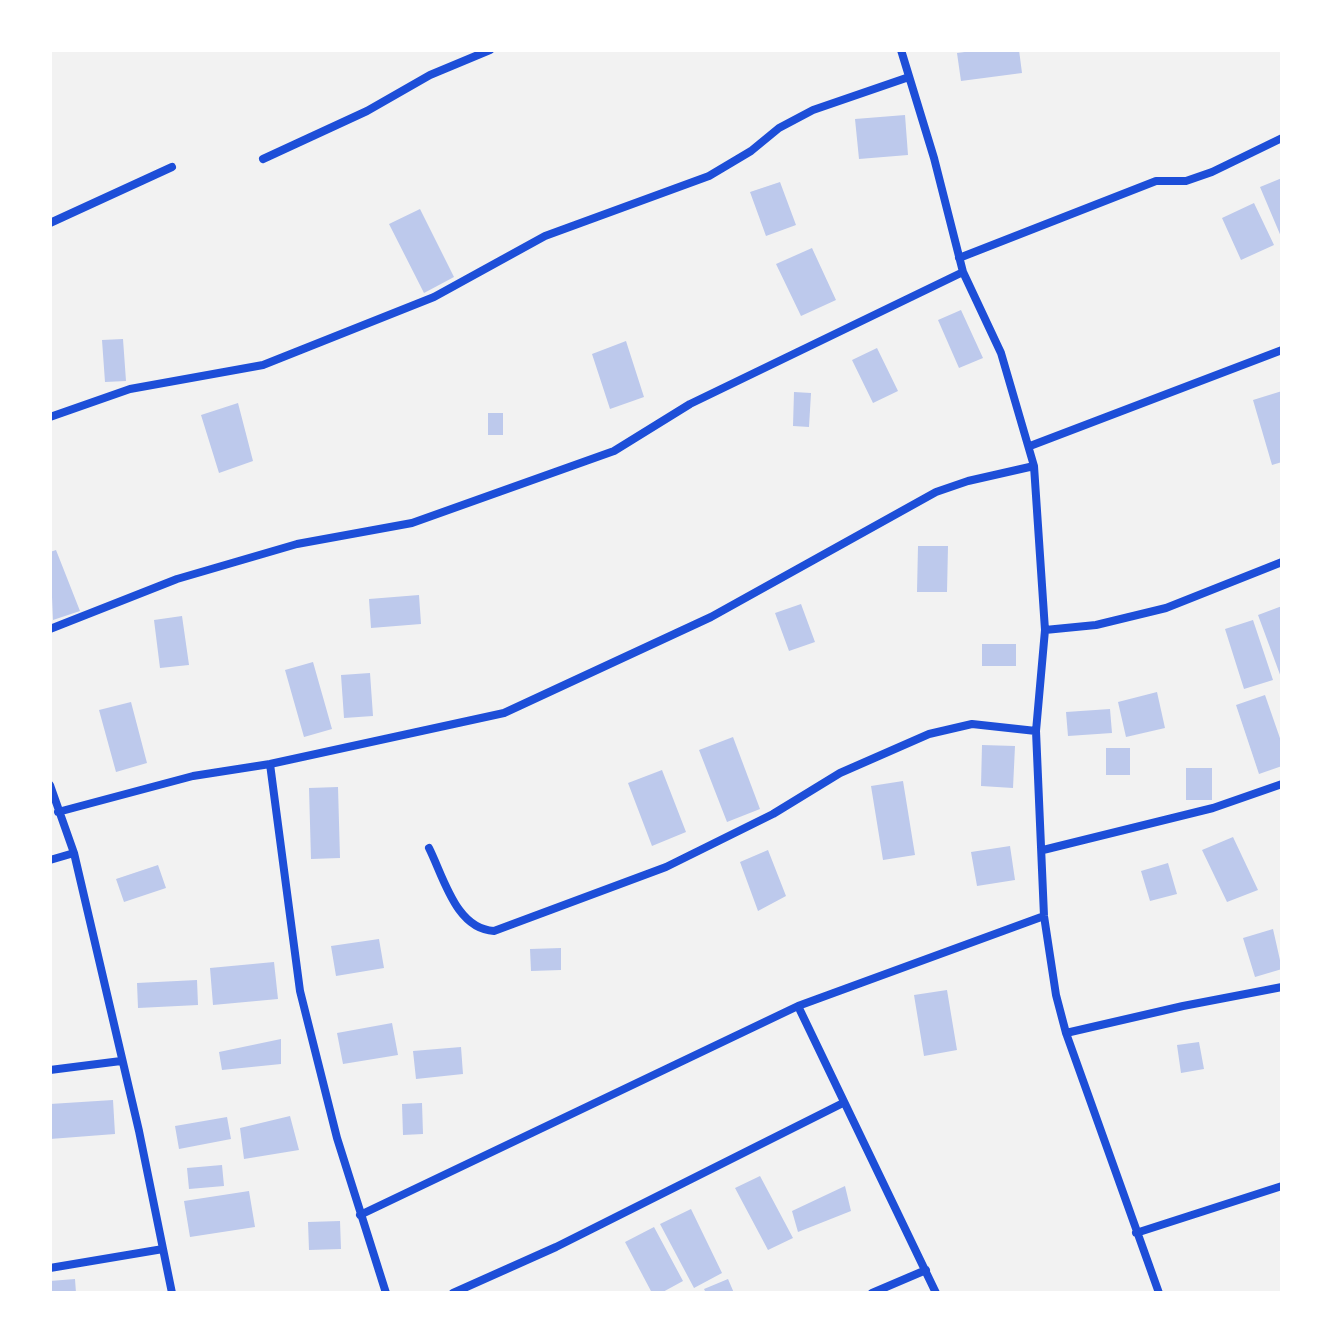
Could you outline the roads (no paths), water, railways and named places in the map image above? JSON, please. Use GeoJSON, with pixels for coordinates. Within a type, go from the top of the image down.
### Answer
{"type":"FeatureCollection","features":[{"type":"Feature","properties":{"kind":"street"},"geometry":{"type":"LineString","coordinates":[[262,160],[366,111],[430,75],[490,50]]}},
{"type":"Feature","properties":{"kind":"street"},"geometry":{"type":"LineString","coordinates":[[902,51],[959,258],[1001,353],[1030,446],[1045,630],[1036,731],[1044,916],[1056,995],[1066,1033],[1160,1293]]}},
{"type":"Feature","properties":{"kind":"street"},"geometry":{"type":"LineString","coordinates":[[50,416],[130,388],[263,365],[434,297],[545,236],[709,176],[779,128],[813,110],[909,77]]}},
{"type":"Feature","properties":{"kind":"street"},"geometry":{"type":"LineString","coordinates":[[959,258],[1156,181],[1186,181],[1212,172],[1282,138]]}},
{"type":"Feature","properties":{"kind":"street"},"geometry":{"type":"LineString","coordinates":[[50,223],[172,167]]}},
{"type":"Feature","properties":{"kind":"street"},"geometry":{"type":"LineString","coordinates":[[50,629],[177,578],[297,544],[412,523],[614,450],[690,404],[964,272]]}},
{"type":"Feature","properties":{"kind":"street"},"geometry":{"type":"LineString","coordinates":[[1030,446],[1282,350]]}},
{"type":"Feature","properties":{"kind":"street"},"geometry":{"type":"LineString","coordinates":[[58,812],[194,776],[270,764],[504,713],[711,617],[936,492],[1034,466]]}},
{"type":"Feature","properties":{"kind":"street"},"geometry":{"type":"LineString","coordinates":[[1045,630],[1096,624],[1166,608],[1282,562]]}},
{"type":"Feature","properties":{"kind":"street"},"geometry":{"type":"LineString","coordinates":[[429,848],[466,922],[480,930],[494,931],[666,866],[773,814],[840,773],[929,734],[972,724],[1036,731]]}},
{"type":"Feature","properties":{"kind":"street"},"geometry":{"type":"LineString","coordinates":[[270,764],[300,991],[360,1215],[386,1293]]}},
{"type":"Feature","properties":{"kind":"street"},"geometry":{"type":"LineString","coordinates":[[1043,850],[1213,808],[1282,784]]}},
{"type":"Feature","properties":{"kind":"street"},"geometry":{"type":"LineString","coordinates":[[50,785],[74,854],[172,1293]]}},
{"type":"Feature","properties":{"kind":"street"},"geometry":{"type":"LineString","coordinates":[[50,860],[74,854]]}},
{"type":"Feature","properties":{"kind":"street"},"geometry":{"type":"LineString","coordinates":[[360,1215],[798,1006],[1044,916]]}},
{"type":"Feature","properties":{"kind":"street"},"geometry":{"type":"LineString","coordinates":[[1066,1033],[1282,987]]}},
{"type":"Feature","properties":{"kind":"street"},"geometry":{"type":"LineString","coordinates":[[798,1006],[936,1293]]}},
{"type":"Feature","properties":{"kind":"street"},"geometry":{"type":"LineString","coordinates":[[50,1070],[121,1061]]}},
{"type":"Feature","properties":{"kind":"street"},"geometry":{"type":"LineString","coordinates":[[452,1293],[556,1247],[844,1103]]}},
{"type":"Feature","properties":{"kind":"street"},"geometry":{"type":"LineString","coordinates":[[1136,1233],[1282,1186]]}},
{"type":"Feature","properties":{"kind":"street"},"geometry":{"type":"LineString","coordinates":[[50,1268],[163,1249]]}},
{"type":"Feature","properties":{"kind":"street"},"geometry":{"type":"LineString","coordinates":[[872,1293],[926,1270]]}}]}
